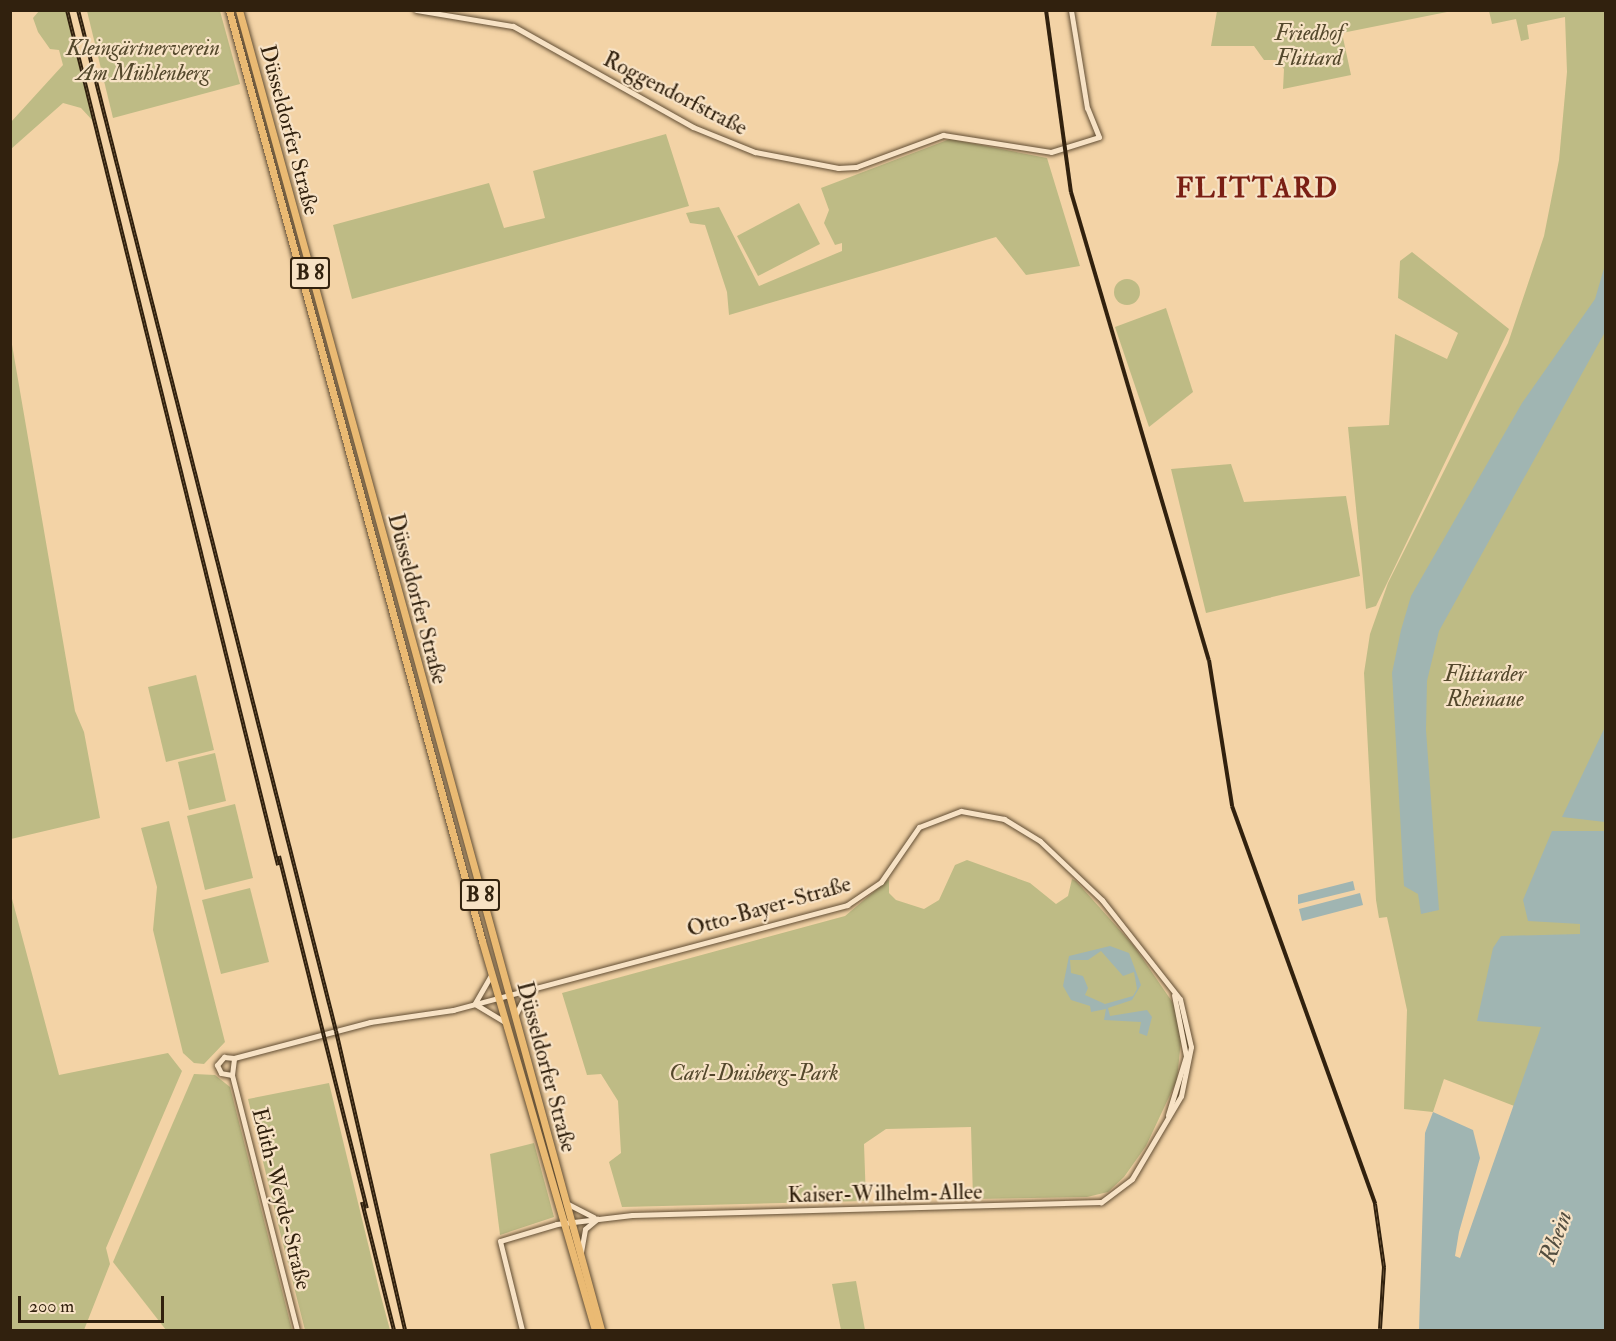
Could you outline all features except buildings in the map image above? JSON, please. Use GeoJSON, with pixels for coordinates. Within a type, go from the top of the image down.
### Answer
{"type":"FeatureCollection","features":[{"type":"Feature","properties":{"kind":"main road","name":"Düsseldorfer Straße"},"geometry":{"type":"LineString","coordinates":[[229,10],[498,998],[563,1223]]}},
{"type":"Feature","properties":{"kind":"main road","name":"Düsseldorfer Straße"},"geometry":{"type":"LineString","coordinates":[[240,13],[563,1196]]}},
{"type":"Feature","properties":{"kind":"main road"},"geometry":{"type":"LineString","coordinates":[[354,472],[363,469]]}},
{"type":"Feature","properties":{"kind":"main road"},"geometry":{"type":"LineString","coordinates":[[422,718],[431,715]]}},
{"type":"Feature","properties":{"kind":"main road","name":"B 8"},"geometry":{"type":"LineString","coordinates":[[563,1196],[601,1330]]}},
{"type":"Feature","properties":{"kind":"main road","name":"B 8"},"geometry":{"type":"LineString","coordinates":[[563,1223],[595,1330]]}},
{"type":"Feature","properties":{"kind":"street","name":"Roggendorfstraße"},"geometry":{"type":"LineString","coordinates":[[416,10],[513,26],[693,127],[764,155],[848,168],[943,135],[1066,150],[1099,137],[1087,108],[1071,10]]}},
{"type":"Feature","properties":{"kind":"street","name":"Otto-Bayer-Straße"},"geometry":{"type":"LineString","coordinates":[[234,1058],[370,1022],[498,998],[853,902],[881,882],[919,828],[942,815],[968,811],[1004,819],[1040,841],[1102,900],[1170,986],[1189,1027]]}},
{"type":"Feature","properties":{"kind":"street"},"geometry":{"type":"LineString","coordinates":[[492,974],[474,1004],[505,1022]]}},
{"type":"Feature","properties":{"kind":"street","name":"Kaiser-Wilhelm-Allee"},"geometry":{"type":"LineString","coordinates":[[1168,1120],[1186,1056],[1185,1026],[1170,986]]}},
{"type":"Feature","properties":{"kind":"street"},"geometry":{"type":"LineString","coordinates":[[514,1021],[529,989]]}},
{"type":"Feature","properties":{"kind":"street","name":"Kaiser-Wilhelm-Allee"},"geometry":{"type":"LineString","coordinates":[[522,1330],[500,1240],[563,1223],[598,1218],[1083,1206],[1101,1202],[1125,1186],[1168,1120],[1187,1079],[1189,1027]]}},
{"type":"Feature","properties":{"kind":"street"},"geometry":{"type":"LineString","coordinates":[[224,1057],[234,1058],[232,1075],[220,1073],[218,1065],[224,1057]]}},
{"type":"Feature","properties":{"kind":"street","name":"Edith-Weyde-Straße"},"geometry":{"type":"LineString","coordinates":[[232,1075],[297,1330]]}},
{"type":"Feature","properties":{"kind":"street"},"geometry":{"type":"LineString","coordinates":[[563,1196],[577,1213],[598,1218]]}},
{"type":"Feature","properties":{"kind":"street"},"geometry":{"type":"LineString","coordinates":[[581,1256],[585,1229],[598,1218]]}},
{"type":"Feature","properties":{"kind":"green space","name":"Friedhof Flittard"},"geometry":{"type":"Polygon","coordinates":[[[1447,10],[1447,12],[1342,33],[1351,75],[1283,89],[1284,69],[1276,60],[1264,60],[1254,46],[1211,46],[1217,11],[1447,10]]]}},
{"type":"Feature","properties":{"kind":"green space"},"geometry":{"type":"Polygon","coordinates":[[[39,11],[66,11],[93,121],[81,108],[63,103],[11,149],[11,122],[63,65],[59,50],[50,49],[38,32],[33,18],[39,11]]]}},
{"type":"Feature","properties":{"kind":"green space","name":"Kleingärtnerverein Am Mühlenberg"},"geometry":{"type":"Polygon","coordinates":[[[87,11],[220,11],[240,84],[113,118],[87,11]]]}},
{"type":"Feature","properties":{"kind":"green space","name":"Flittarder Rheinaue"},"geometry":{"type":"Polygon","coordinates":[[[1489,11],[1605,11],[1605,1141],[1444,1079],[1433,1112],[1404,1109],[1407,1010],[1387,917],[1379,918],[1376,900],[1364,673],[1370,634],[1388,583],[1508,343],[1544,236],[1559,160],[1567,72],[1565,17],[1527,25],[1529,39],[1521,41],[1516,19],[1492,24],[1489,11]]]}},
{"type":"Feature","properties":{"kind":"green space"},"geometry":{"type":"Polygon","coordinates":[[[666,134],[689,206],[352,299],[333,225],[489,183],[504,228],[545,218],[533,171],[666,134]]]}},
{"type":"Feature","properties":{"kind":"green space"},"geometry":{"type":"Polygon","coordinates":[[[950,139],[1047,158],[1080,266],[1026,275],[996,237],[729,315],[727,292],[705,225],[690,223],[686,213],[719,207],[759,286],[842,251],[842,243],[835,245],[824,223],[829,210],[821,188],[950,139]]]}},
{"type":"Feature","properties":{"kind":"green space"},"geometry":{"type":"Polygon","coordinates":[[[799,203],[820,244],[758,276],[737,236],[799,203]]]}},
{"type":"Feature","properties":{"kind":"green space"},"geometry":{"type":"Polygon","coordinates":[[[1412,252],[1509,329],[1376,606],[1366,609],[1348,427],[1389,425],[1395,334],[1447,359],[1458,333],[1398,298],[1400,261],[1412,252]]]}},
{"type":"Feature","properties":{"kind":"green space"},"geometry":{"type":"Polygon","coordinates":[[[1127,279],[1136,283],[1140,292],[1136,301],[1127,305],[1118,301],[1114,292],[1118,283],[1127,279]]]}},
{"type":"Feature","properties":{"kind":"green space"},"geometry":{"type":"Polygon","coordinates":[[[1166,308],[1193,392],[1149,427],[1115,327],[1166,308]]]}},
{"type":"Feature","properties":{"kind":"green space"},"geometry":{"type":"Polygon","coordinates":[[[10,333],[75,711],[84,732],[100,818],[11,839],[10,333]]]}},
{"type":"Feature","properties":{"kind":"green space"},"geometry":{"type":"Polygon","coordinates":[[[1231,464],[1244,502],[1346,496],[1360,576],[1206,613],[1171,469],[1231,464]]]}},
{"type":"Feature","properties":{"kind":"green space"},"geometry":{"type":"Polygon","coordinates":[[[196,675],[214,750],[166,762],[148,687],[196,675]]]}},
{"type":"Feature","properties":{"kind":"green space"},"geometry":{"type":"Polygon","coordinates":[[[215,753],[226,801],[189,810],[178,762],[215,753]]]}},
{"type":"Feature","properties":{"kind":"green space"},"geometry":{"type":"Polygon","coordinates":[[[235,804],[253,878],[205,890],[187,816],[235,804]]]}},
{"type":"Feature","properties":{"kind":"green space"},"geometry":{"type":"Polygon","coordinates":[[[169,821],[225,1042],[204,1064],[194,1063],[183,1053],[153,930],[157,887],[141,828],[169,821]]]}},
{"type":"Feature","properties":{"kind":"green space","name":"Carl-Duisberg-Park"},"geometry":{"type":"Polygon","coordinates":[[[967,860],[1030,883],[1056,904],[1068,896],[1072,879],[1076,881],[1134,946],[1173,1003],[1182,1030],[1177,1080],[1146,1146],[1124,1177],[1108,1192],[1087,1197],[973,1199],[971,1127],[886,1129],[864,1144],[866,1201],[622,1207],[609,1162],[621,1153],[618,1101],[601,1074],[587,1075],[562,993],[845,916],[889,879],[889,893],[896,900],[924,909],[939,900],[955,865],[967,860]]]}},
{"type":"Feature","properties":{"kind":"green space"},"geometry":{"type":"Polygon","coordinates":[[[250,888],[269,962],[221,974],[202,900],[250,888]]]}},
{"type":"Feature","properties":{"kind":"green space"},"geometry":{"type":"Polygon","coordinates":[[[11,895],[59,1075],[168,1053],[182,1071],[106,1248],[110,1264],[84,1330],[11,1330],[11,895]]]}},
{"type":"Feature","properties":{"kind":"green space"},"geometry":{"type":"Polygon","coordinates":[[[194,1074],[215,1075],[230,1087],[292,1330],[166,1330],[113,1262],[194,1074]]]}},
{"type":"Feature","properties":{"kind":"green space"},"geometry":{"type":"Polygon","coordinates":[[[329,1083],[390,1330],[305,1330],[278,1224],[248,1099],[329,1083]]]}},
{"type":"Feature","properties":{"kind":"green space"},"geometry":{"type":"Polygon","coordinates":[[[534,1143],[554,1217],[500,1235],[490,1154],[534,1143]]]}},
{"type":"Feature","properties":{"kind":"green space"},"geometry":{"type":"Polygon","coordinates":[[[856,1281],[865,1330],[841,1330],[832,1284],[856,1281]]]}},
{"type":"Feature","properties":{"kind":"water"},"geometry":{"type":"Polygon","coordinates":[[[1605,265],[1605,332],[1439,631],[1427,681],[1426,730],[1439,910],[1421,914],[1418,894],[1404,886],[1392,673],[1401,630],[1411,596],[1522,403],[1595,299],[1605,265]]]}},
{"type":"Feature","properties":{"kind":"water"},"geometry":{"type":"Polygon","coordinates":[[[1605,727],[1605,822],[1562,817],[1605,727]]]}},
{"type":"Feature","properties":{"kind":"water","name":"Rhein"},"geometry":{"type":"Polygon","coordinates":[[[1552,831],[1605,831],[1605,1330],[1419,1330],[1425,1133],[1433,1112],[1473,1130],[1480,1158],[1459,1232],[1455,1256],[1460,1258],[1541,1027],[1477,1021],[1493,948],[1501,936],[1580,934],[1580,924],[1528,921],[1523,900],[1552,831]]]}},
{"type":"Feature","properties":{"kind":"water"},"geometry":{"type":"Polygon","coordinates":[[[1353,881],[1355,890],[1298,904],[1298,895],[1353,881]]]}},
{"type":"Feature","properties":{"kind":"water"},"geometry":{"type":"Polygon","coordinates":[[[1360,893],[1363,905],[1302,921],[1299,909],[1360,893]]]}},
{"type":"Feature","properties":{"kind":"water"},"geometry":{"type":"Polygon","coordinates":[[[1110,946],[1129,953],[1141,985],[1132,1000],[1108,1008],[1110,1016],[1147,1010],[1152,1017],[1147,1036],[1139,1033],[1141,1022],[1104,1020],[1106,1009],[1091,1012],[1090,1006],[1071,1000],[1063,986],[1069,956],[1110,946]],[[1101,951],[1088,960],[1070,960],[1071,973],[1083,976],[1088,988],[1085,995],[1105,1004],[1133,996],[1137,989],[1134,972],[1123,976],[1101,951]]]}},
{"type":"Feature","properties":{"kind":"railway"},"geometry":{"type":"LineString","coordinates":[[67,10],[278,865]]}},
{"type":"Feature","properties":{"kind":"railway"},"geometry":{"type":"LineString","coordinates":[[78,10],[336,1031],[405,1330]]}},
{"type":"Feature","properties":{"kind":"railway"},"geometry":{"type":"LineString","coordinates":[[1046,10],[1071,192],[1209,660],[1232,806],[1375,1204],[1384,1267],[1380,1329]]}},
{"type":"Feature","properties":{"kind":"railway"},"geometry":{"type":"LineString","coordinates":[[279,856],[367,1208]]}},
{"type":"Feature","properties":{"kind":"railway"},"geometry":{"type":"LineString","coordinates":[[362,1202],[394,1330]]}},
{"type":"Feature","properties":{"kind":"district","name":"FLITTARD"},"geometry":{"type":"Point","coordinates":[1257,189]}}]}
